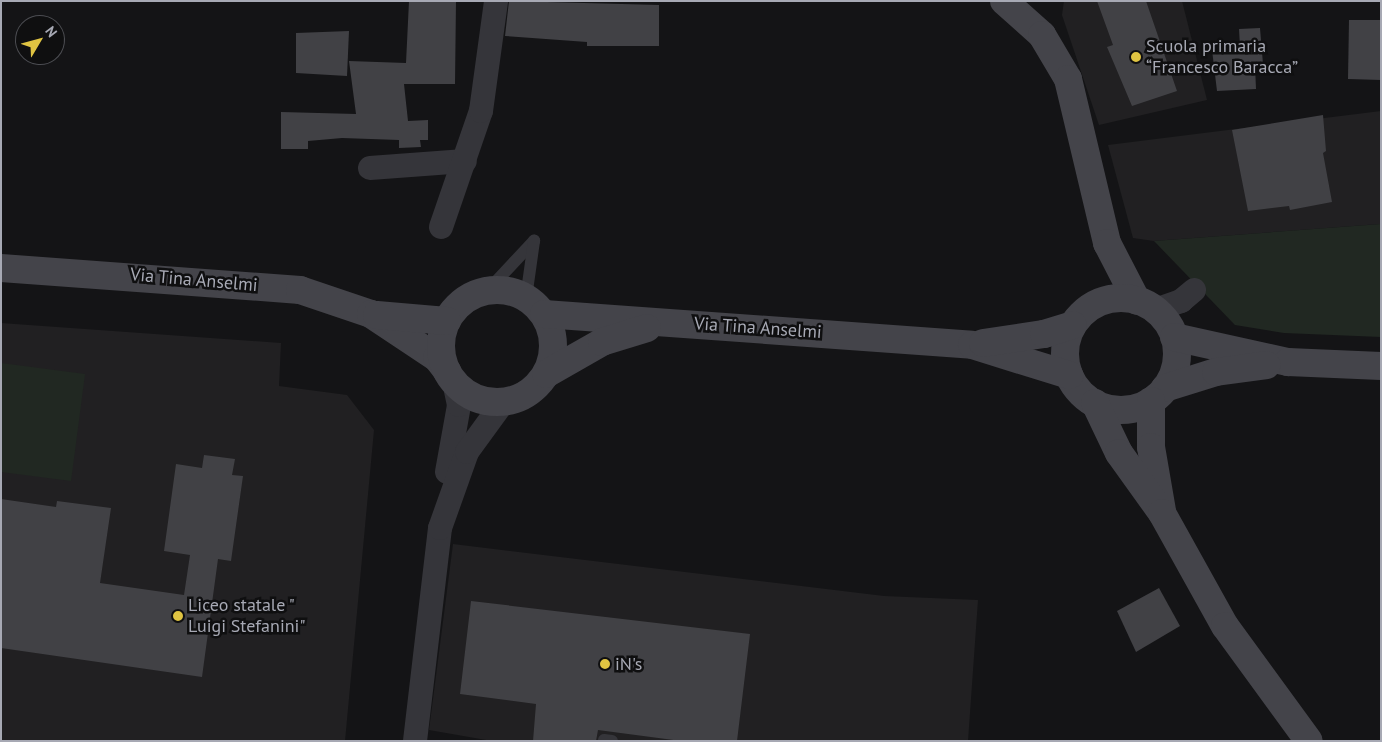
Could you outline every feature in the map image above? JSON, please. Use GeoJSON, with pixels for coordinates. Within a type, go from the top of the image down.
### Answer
{"type":"FeatureCollection","features":[{"type":"Feature","properties":{"kind":"street"},"geometry":{"type":"LineString","coordinates":[[441,227],[481,111],[496,1]]}},
{"type":"Feature","properties":{"kind":"street"},"geometry":{"type":"LineString","coordinates":[[1009,2],[1042,35],[1068,79],[1107,243],[1146,306],[1174,337],[1177,352],[1174,371],[1158,395],[1151,447],[1162,513]]}},
{"type":"Feature","properties":{"kind":"street"},"geometry":{"type":"LineString","coordinates":[[370,168],[465,161]]}},
{"type":"Feature","properties":{"kind":"street"},"geometry":{"type":"LineString","coordinates":[[1107,243],[1099,290],[1079,318],[1064,349],[1069,375],[1080,392],[1095,404],[1114,409],[1133,409],[1158,395],[1216,372],[1288,362]]}},
{"type":"Feature","properties":{"kind":"street","name":"Via Tina Anselmi"},"geometry":{"type":"LineString","coordinates":[[5,267],[300,290],[371,314],[447,321]]}},
{"type":"Feature","properties":{"kind":"street"},"geometry":{"type":"LineString","coordinates":[[440,528],[437,512],[459,405],[442,346],[447,321],[464,301],[487,291],[500,290],[535,306],[554,344],[546,374]]}},
{"type":"Feature","properties":{"kind":"street"},"geometry":{"type":"LineString","coordinates":[[1079,318],[1116,298],[1146,306],[1180,301],[1194,290]]}},
{"type":"Feature","properties":{"kind":"street","name":"Via Tina Anselmi"},"geometry":{"type":"LineString","coordinates":[[535,306],[667,322],[972,345],[1069,375]]}},
{"type":"Feature","properties":{"kind":"street","name":"Via Tina Anselmi"},"geometry":{"type":"LineString","coordinates":[[371,314],[437,358],[451,376]]}},
{"type":"Feature","properties":{"kind":"street","name":"Via Tina Anselmi"},"geometry":{"type":"LineString","coordinates":[[972,345],[1044,334],[1079,318]]}},
{"type":"Feature","properties":{"kind":"street"},"geometry":{"type":"LineString","coordinates":[[451,376],[468,393],[484,400],[504,401],[535,388],[546,374],[602,342],[667,322]]}},
{"type":"Feature","properties":{"kind":"street"},"geometry":{"type":"LineString","coordinates":[[1174,337],[1288,362],[1381,366]]}},
{"type":"Feature","properties":{"kind":"street"},"geometry":{"type":"LineString","coordinates":[[415,741],[440,528],[466,452],[504,401]]}},
{"type":"Feature","properties":{"kind":"street"},"geometry":{"type":"LineString","coordinates":[[1095,404],[1119,453],[1162,513],[1226,626],[1309,741]]}},
{"type":"Feature","properties":{"kind":"lane"},"geometry":{"type":"LineString","coordinates":[[487,291],[534,241],[535,306]]}},
{"type":"Feature","properties":{"kind":"shaded area","name":"Scuola primaria “Francesco Baracca”"},"geometry":{"type":"Polygon","coordinates":[[[1064,1],[1182,1],[1207,100],[1099,125],[1062,15],[1064,1]]]}},
{"type":"Feature","properties":{"kind":"shaded area"},"geometry":{"type":"Polygon","coordinates":[[[1381,111],[1381,224],[1154,241],[1133,238],[1108,145],[1381,111]]]}},
{"type":"Feature","properties":{"kind":"shaded area"},"geometry":{"type":"Polygon","coordinates":[[[1381,224],[1381,337],[1284,333],[1235,325],[1154,241],[1381,224]]]}},
{"type":"Feature","properties":{"kind":"shaded area","name":"Liceo statale \" Luigi Stefanini\""},"geometry":{"type":"Polygon","coordinates":[[[1,323],[281,343],[279,386],[347,395],[374,430],[345,741],[1,741],[1,323]]]}},
{"type":"Feature","properties":{"kind":"shaded area"},"geometry":{"type":"Polygon","coordinates":[[[1,363],[85,374],[71,481],[1,472],[1,363]]]}},
{"type":"Feature","properties":{"kind":"shaded area"},"geometry":{"type":"Polygon","coordinates":[[[453,544],[884,596],[978,600],[968,741],[492,741],[429,730],[453,544]]]}},
{"type":"Feature","properties":{"kind":"building"},"geometry":{"type":"Polygon","coordinates":[[[409,1],[456,1],[455,84],[404,84],[408,121],[428,120],[428,140],[420,140],[421,147],[399,148],[399,140],[342,138],[308,141],[308,149],[281,149],[281,112],[356,114],[349,61],[406,63],[409,1]]]}},
{"type":"Feature","properties":{"kind":"building"},"geometry":{"type":"Polygon","coordinates":[[[509,1],[659,5],[659,46],[587,46],[587,42],[505,36],[509,1]]]}},
{"type":"Feature","properties":{"kind":"building"},"geometry":{"type":"Polygon","coordinates":[[[1097,1],[1146,1],[1177,91],[1132,106],[1107,47],[1113,45],[1097,1]]]}},
{"type":"Feature","properties":{"kind":"building"},"geometry":{"type":"Polygon","coordinates":[[[1349,20],[1381,20],[1381,80],[1348,79],[1349,20]]]}},
{"type":"Feature","properties":{"kind":"building"},"geometry":{"type":"Polygon","coordinates":[[[1260,28],[1263,64],[1255,66],[1256,89],[1217,91],[1212,50],[1240,47],[1239,29],[1260,28]]]}},
{"type":"Feature","properties":{"kind":"building"},"geometry":{"type":"Polygon","coordinates":[[[349,31],[347,76],[296,73],[296,33],[349,31]]]}},
{"type":"Feature","properties":{"kind":"building"},"geometry":{"type":"Polygon","coordinates":[[[1323,115],[1326,151],[1323,153],[1332,202],[1290,210],[1289,206],[1248,211],[1232,130],[1323,115]]]}},
{"type":"Feature","properties":{"kind":"building"},"geometry":{"type":"Polygon","coordinates":[[[204,455],[235,459],[232,475],[243,476],[231,561],[218,559],[202,677],[1,648],[1,499],[56,507],[57,501],[111,508],[100,583],[184,595],[190,555],[164,551],[176,464],[202,468],[204,455]]]}},
{"type":"Feature","properties":{"kind":"building"},"geometry":{"type":"Polygon","coordinates":[[[1159,588],[1180,626],[1136,652],[1117,611],[1159,588]]]}},
{"type":"Feature","properties":{"kind":"building","name":"iN's"},"geometry":{"type":"Polygon","coordinates":[[[471,601],[750,634],[737,741],[681,741],[598,730],[596,741],[533,741],[536,704],[460,694],[471,601]]]}},
{"type":"Feature","properties":{"kind":"place","name":"Scuola primaria “Francesco Baracca”"},"geometry":{"type":"Point","coordinates":[1136,57]}},
{"type":"Feature","properties":{"kind":"place","name":"Liceo statale \" Luigi Stefanini\""},"geometry":{"type":"Point","coordinates":[178,616]}},
{"type":"Feature","properties":{"kind":"place","name":"iN's"},"geometry":{"type":"Point","coordinates":[605,664]}}]}
